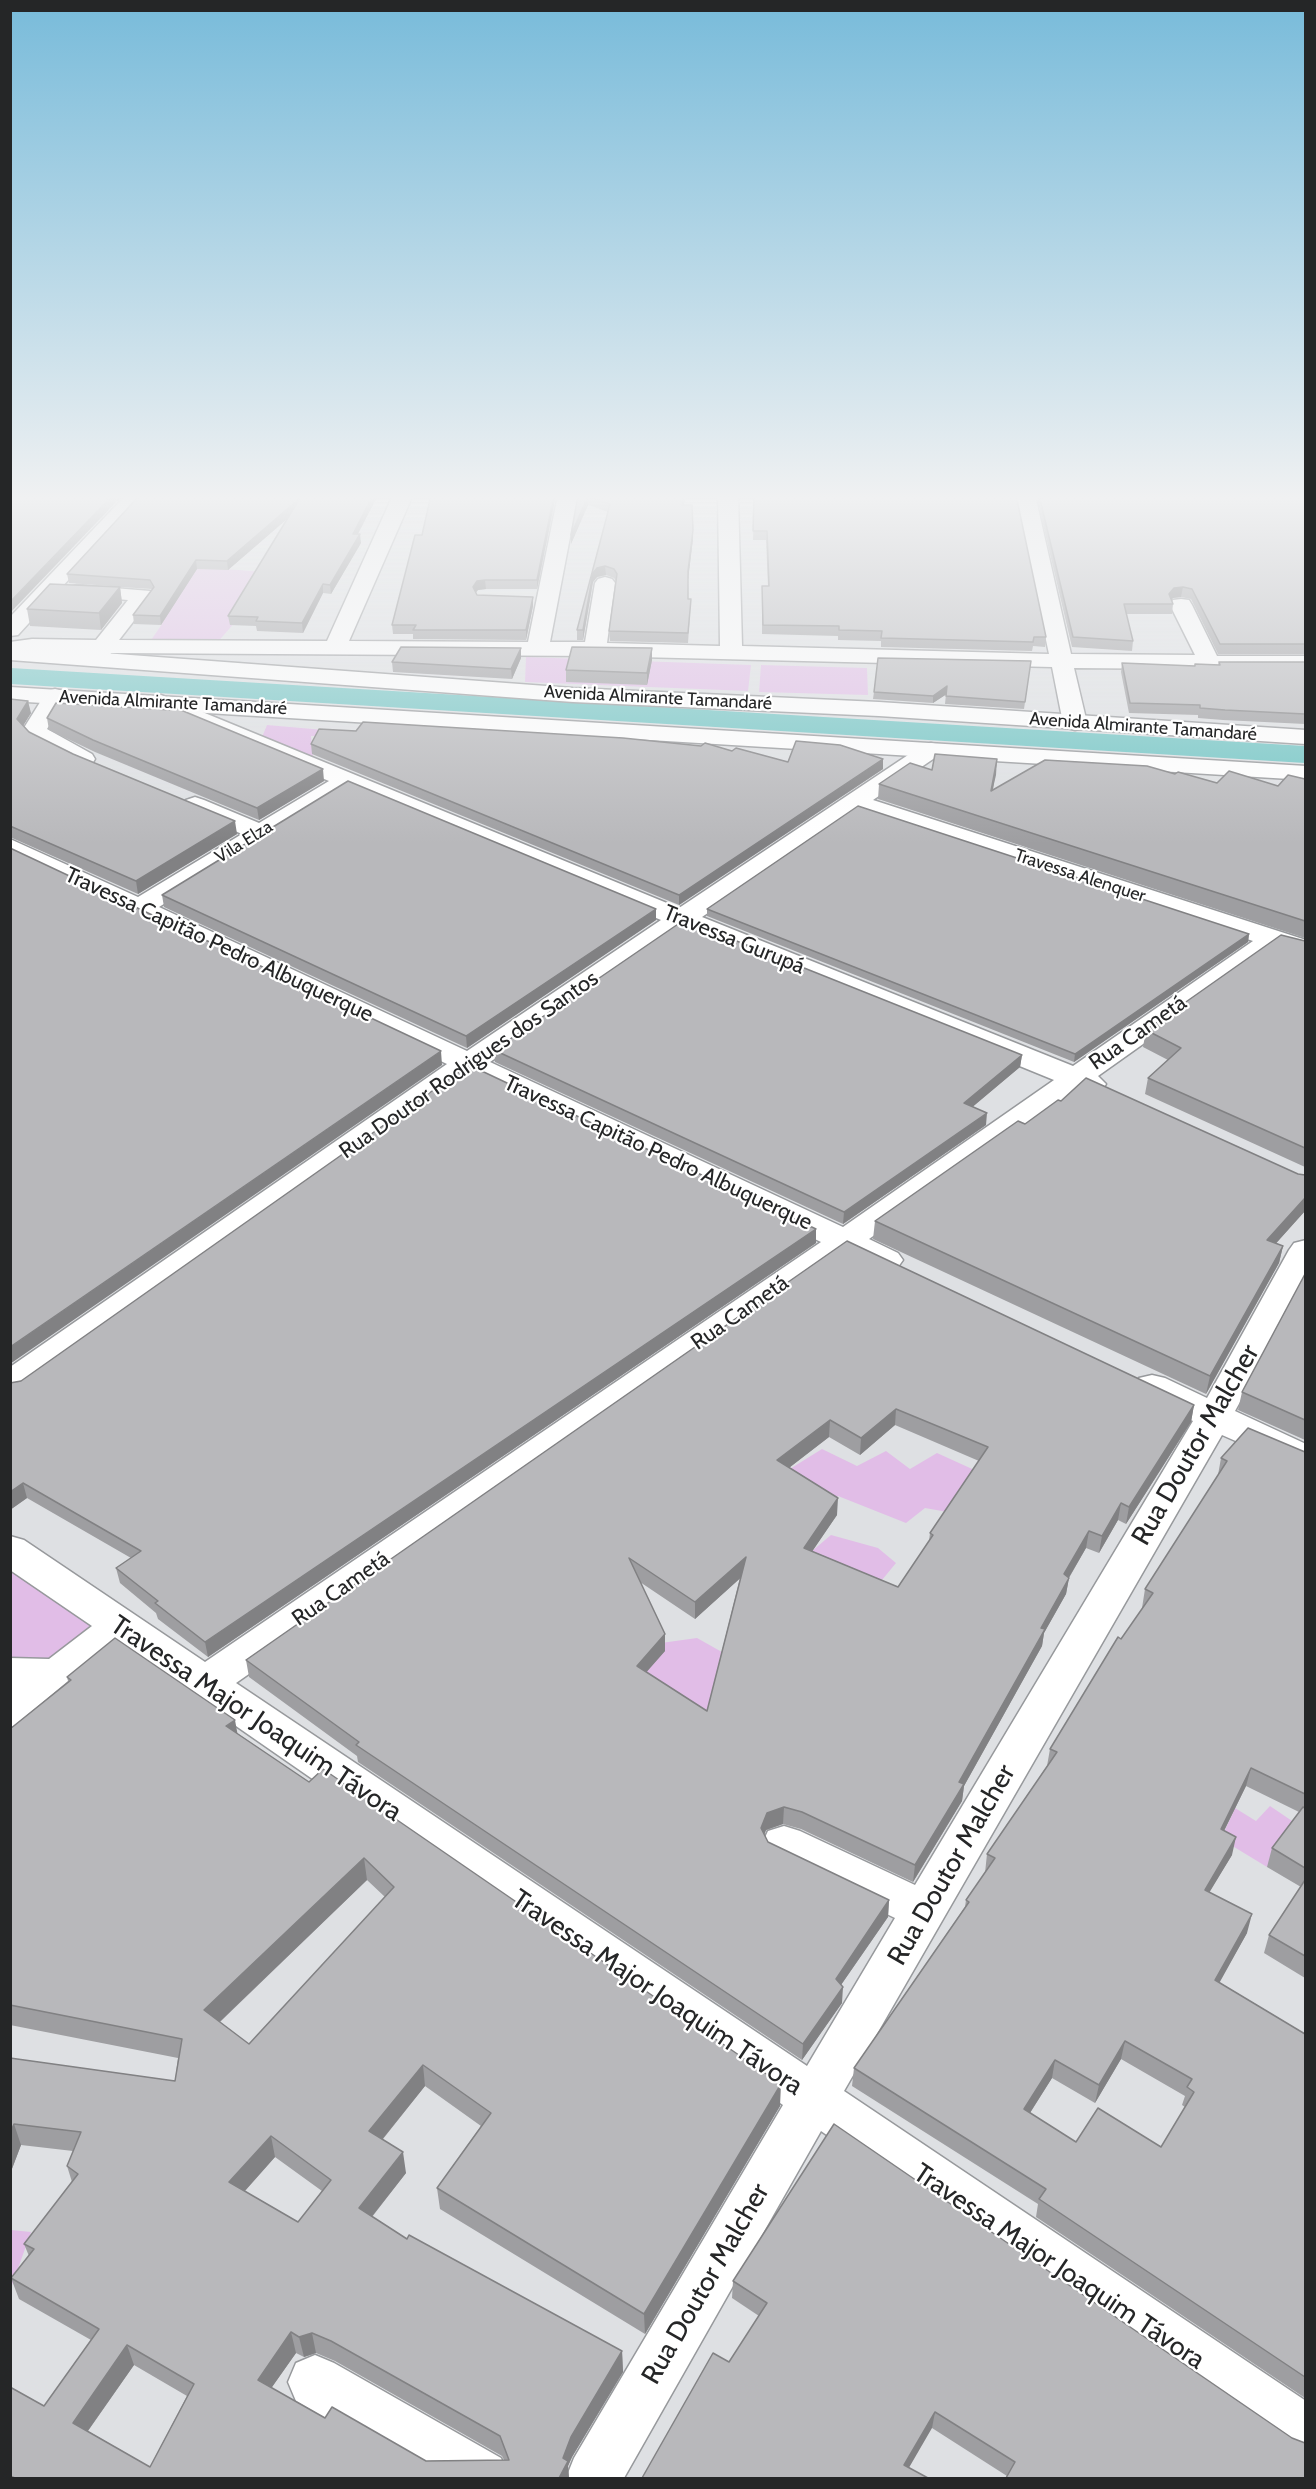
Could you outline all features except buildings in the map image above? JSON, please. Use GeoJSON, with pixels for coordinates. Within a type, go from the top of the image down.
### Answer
{"type":"FeatureCollection","features":[{"type":"Feature","properties":{"kind":"street"},"geometry":{"type":"LineString","coordinates":[[10,630],[28,611]]}},
{"type":"Feature","properties":{"kind":"street"},"geometry":{"type":"LineString","coordinates":[[100,652],[132,611]]}},
{"type":"Feature","properties":{"kind":"street"},"geometry":{"type":"LineString","coordinates":[[335,648],[351,611]]}},
{"type":"Feature","properties":{"kind":"street"},"geometry":{"type":"LineString","coordinates":[[537,611],[538,648]]}},
{"type":"Feature","properties":{"kind":"street"},"geometry":{"type":"LineString","coordinates":[[596,649],[600,611]]}},
{"type":"Feature","properties":{"kind":"street"},"geometry":{"type":"LineString","coordinates":[[730,611],[731,651]]}},
{"type":"Feature","properties":{"kind":"street"},"geometry":{"type":"LineString","coordinates":[[1052,611],[1075,723]]}},
{"type":"Feature","properties":{"kind":"street"},"geometry":{"type":"LineString","coordinates":[[1184,611],[1209,662]]}},
{"type":"Feature","properties":{"kind":"street","name":"Avenida Almirante Tamandaré"},"geometry":{"type":"LineString","coordinates":[[10,651],[538,648],[1063,661],[1305,663]]}},
{"type":"Feature","properties":{"kind":"street","name":"Avenida Almirante Tamandaré"},"geometry":{"type":"LineString","coordinates":[[100,652],[573,695],[879,709],[1305,737]]}},
{"type":"Feature","properties":{"kind":"street","name":"Avenida Almirante Tamandaré"},"geometry":{"type":"LineString","coordinates":[[10,694],[1305,773]]}},
{"type":"Feature","properties":{"kind":"street"},"geometry":{"type":"LineString","coordinates":[[55,696],[34,731],[51,743],[107,768]]}},
{"type":"Feature","properties":{"kind":"street","name":"Travessa Gurupá"},"geometry":{"type":"LineString","coordinates":[[161,702],[682,919],[1075,1076],[1117,1096]]}},
{"type":"Feature","properties":{"kind":"street","name":"Rua Doutor Rodrigues dos Santos"},"geometry":{"type":"LineString","coordinates":[[10,1385],[467,1064],[931,750]]}},
{"type":"Feature","properties":{"kind":"street","name":"Vila Elza"},"geometry":{"type":"LineString","coordinates":[[141,907],[259,832],[347,780]]}},
{"type":"Feature","properties":{"kind":"street"},"geometry":{"type":"LineString","coordinates":[[172,796],[259,832]]}},
{"type":"Feature","properties":{"kind":"street","name":"Travessa Alenquer"},"geometry":{"type":"LineString","coordinates":[[854,802],[1305,949]]}},
{"type":"Feature","properties":{"kind":"street","name":"Travessa Capitão Pedro Albuquerque"},"geometry":{"type":"LineString","coordinates":[[10,847],[908,1271]]}},
{"type":"Feature","properties":{"kind":"street","name":"Rua Cametá"},"geometry":{"type":"LineString","coordinates":[[205,1683],[845,1241],[1075,1076],[1273,939]]}},
{"type":"Feature","properties":{"kind":"street","name":"Rua Doutor Malcher"},"geometry":{"type":"LineString","coordinates":[[594,2478],[1214,1417],[1305,1250]]}},
{"type":"Feature","properties":{"kind":"street"},"geometry":{"type":"LineString","coordinates":[[1130,1376],[1305,1459]]}},
{"type":"Feature","properties":{"kind":"street","name":"Travessa Major Joaquim Távora"},"geometry":{"type":"LineString","coordinates":[[10,1550],[1305,2434]]}},
{"type":"Feature","properties":{"kind":"street"},"geometry":{"type":"LineString","coordinates":[[10,1711],[121,1626]]}},
{"type":"Feature","properties":{"kind":"street"},"geometry":{"type":"LineString","coordinates":[[10,1674],[58,1675]]}},
{"type":"Feature","properties":{"kind":"street"},"geometry":{"type":"LineString","coordinates":[[784,1844],[926,1911]]}},
{"type":"Feature","properties":{"kind":"street"},"geometry":{"type":"LineString","coordinates":[[315,2382],[481,2478]]}},
{"type":"Feature","properties":{"kind":"shaded area"},"geometry":{"type":"Polygon","coordinates":[[[167,611],[245,611],[216,644],[147,646],[162,624],[167,611]]]}},
{"type":"Feature","properties":{"kind":"shaded area"},"geometry":{"type":"Polygon","coordinates":[[[526,657],[751,665],[748,691],[525,682],[526,657]]]}},
{"type":"Feature","properties":{"kind":"shaded area"},"geometry":{"type":"Polygon","coordinates":[[[761,665],[867,668],[868,695],[759,692],[761,665]]]}},
{"type":"Feature","properties":{"kind":"shaded area"},"geometry":{"type":"Polygon","coordinates":[[[267,725],[336,731],[331,736],[311,736],[313,757],[262,737],[267,725]]]}},
{"type":"Feature","properties":{"kind":"shaded area"},"geometry":{"type":"Polygon","coordinates":[[[822,1449],[857,1466],[886,1451],[910,1469],[937,1453],[1014,1488],[953,1513],[925,1508],[906,1523],[838,1496],[822,1505],[777,1477],[822,1449]]]}},
{"type":"Feature","properties":{"kind":"shaded area"},"geometry":{"type":"Polygon","coordinates":[[[831,1535],[878,1548],[896,1563],[882,1580],[859,1580],[812,1551],[831,1535]]]}},
{"type":"Feature","properties":{"kind":"shaded area"},"geometry":{"type":"Polygon","coordinates":[[[11,1550],[121,1626],[50,1678],[11,1677],[11,1550]]]}},
{"type":"Feature","properties":{"kind":"shaded area"},"geometry":{"type":"Polygon","coordinates":[[[697,1638],[761,1674],[707,1727],[643,1670],[661,1643],[697,1638]]]}},
{"type":"Feature","properties":{"kind":"shaded area"},"geometry":{"type":"Polygon","coordinates":[[[1270,1806],[1298,1825],[1267,1867],[1221,1839],[1235,1808],[1256,1821],[1270,1806]]]}},
{"type":"Feature","properties":{"kind":"shaded area"},"geometry":{"type":"Polygon","coordinates":[[[11,2230],[31,2232],[11,2288],[11,2230]]]}},
{"type":"Feature","properties":{"kind":"water"},"geometry":{"type":"Polygon","coordinates":[[[11,668],[1305,746],[1305,763],[11,684],[11,668]]]}}]}
